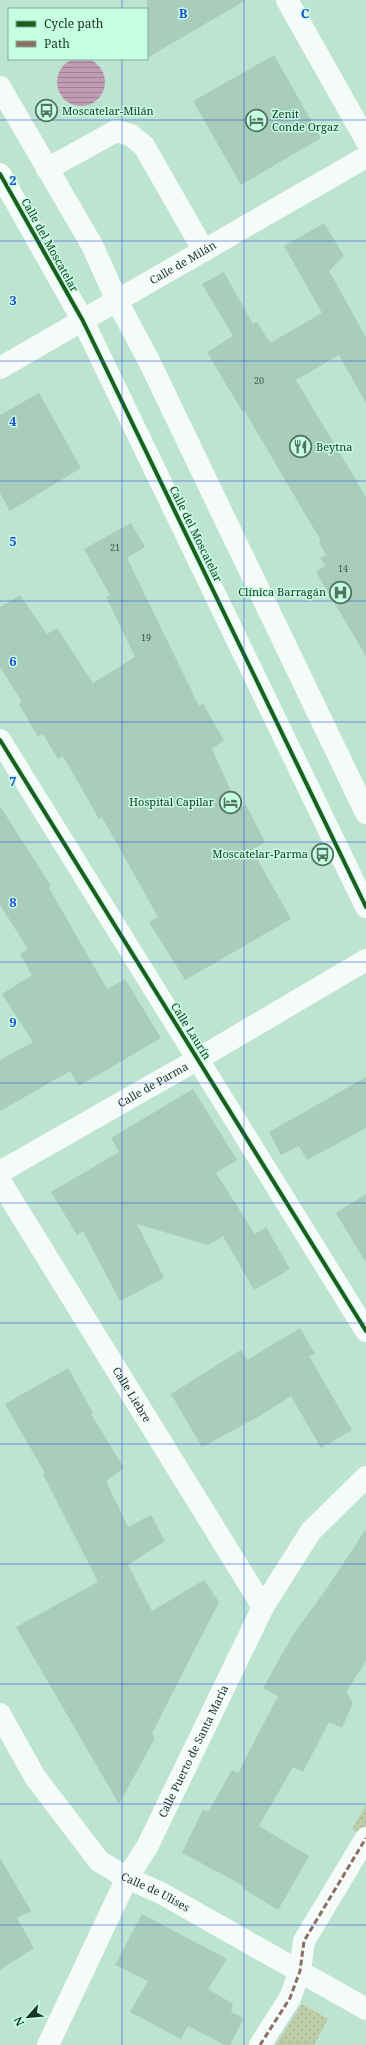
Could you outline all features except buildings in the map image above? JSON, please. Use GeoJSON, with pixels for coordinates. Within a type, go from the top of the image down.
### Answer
{"type":"FeatureCollection","features":[{"type":"Feature","properties":{"kind":"street"},"geometry":{"type":"LineString","coordinates":[[287,0],[366,140]]}},
{"type":"Feature","properties":{"kind":"street"},"geometry":{"type":"LineString","coordinates":[[0,87],[92,245],[117,301],[149,361],[366,813]]}},
{"type":"Feature","properties":{"kind":"street"},"geometry":{"type":"LineString","coordinates":[[47,169],[116,131],[131,135],[144,146],[204,250]]}},
{"type":"Feature","properties":{"kind":"street","name":"Calle de Milán"},"geometry":{"type":"LineString","coordinates":[[0,368],[366,157]]}},
{"type":"Feature","properties":{"kind":"street","name":"Calle del Moscatelar"},"geometry":{"type":"LineString","coordinates":[[0,174],[83,321],[366,907]]}},
{"type":"Feature","properties":{"kind":"street","name":"Calle Laurín"},"geometry":{"type":"LineString","coordinates":[[0,740],[366,1331]]}},
{"type":"Feature","properties":{"kind":"street","name":"Calle de Parma"},"geometry":{"type":"LineString","coordinates":[[0,1172],[198,1059],[366,960]]}},
{"type":"Feature","properties":{"kind":"street","name":"Calle Liebre"},"geometry":{"type":"LineString","coordinates":[[0,1181],[263,1607]]}},
{"type":"Feature","properties":{"kind":"street","name":"Calle Puerto de Santa María"},"geometry":{"type":"LineString","coordinates":[[48,2045],[127,1878],[147,1846],[263,1607],[311,1531],[366,1477]]}},
{"type":"Feature","properties":{"kind":"street","name":"Calle de Ulises"},"geometry":{"type":"LineString","coordinates":[[0,1714],[35,1777],[99,1861],[127,1878],[161,1893],[366,2009]]}},
{"type":"Feature","properties":{"kind":"street"},"geometry":{"type":"LineString","coordinates":[[260,2045],[290,1998],[300,1971],[304,1941],[366,1838]]}},
{"type":"Feature","properties":{"kind":"green space"},"geometry":{"type":"Polygon","coordinates":[[[366,1805],[366,1835],[364,1838],[352,1829],[366,1805]]]}},
{"type":"Feature","properties":{"kind":"green space"},"geometry":{"type":"Polygon","coordinates":[[[302,2004],[328,2019],[314,2045],[276,2045],[302,2004]]]}},
{"type":"Feature","properties":{"kind":"shaded area"},"geometry":{"type":"Polygon","coordinates":[[[72,60],[90,60],[94,62],[101,69],[105,82],[103,91],[98,99],[90,104],[81,106],[72,104],[64,99],[59,91],[57,82],[61,69],[72,60]]]}},
{"type":"Feature","properties":{"kind":"marked path"},"geometry":{"type":"LineString","coordinates":[[260,2045],[290,1998],[300,1971],[304,1941],[366,1838]]}},
{"type":"Feature","properties":{"kind":"cycle path"},"geometry":{"type":"LineString","coordinates":[[0,174],[83,321],[366,907]]}},
{"type":"Feature","properties":{"kind":"cycle path"},"geometry":{"type":"LineString","coordinates":[[0,740],[366,1331]]}},
{"type":"Feature","properties":{"kind":"place","name":"Moscatelar-Milán"},"geometry":{"type":"Point","coordinates":[46,111]}},
{"type":"Feature","properties":{"kind":"place","name":"Zenit Conde Orgaz"},"geometry":{"type":"Point","coordinates":[257,120]}},
{"type":"Feature","properties":{"kind":"place","name":"Beytna"},"geometry":{"type":"Point","coordinates":[301,447]}},
{"type":"Feature","properties":{"kind":"place","name":"Clínica Barragán"},"geometry":{"type":"Point","coordinates":[341,592]}},
{"type":"Feature","properties":{"kind":"place","name":"Hospital Capilar"},"geometry":{"type":"Point","coordinates":[230,802]}},
{"type":"Feature","properties":{"kind":"place","name":"Moscatelar-Parma"},"geometry":{"type":"Point","coordinates":[323,854]}}]}
